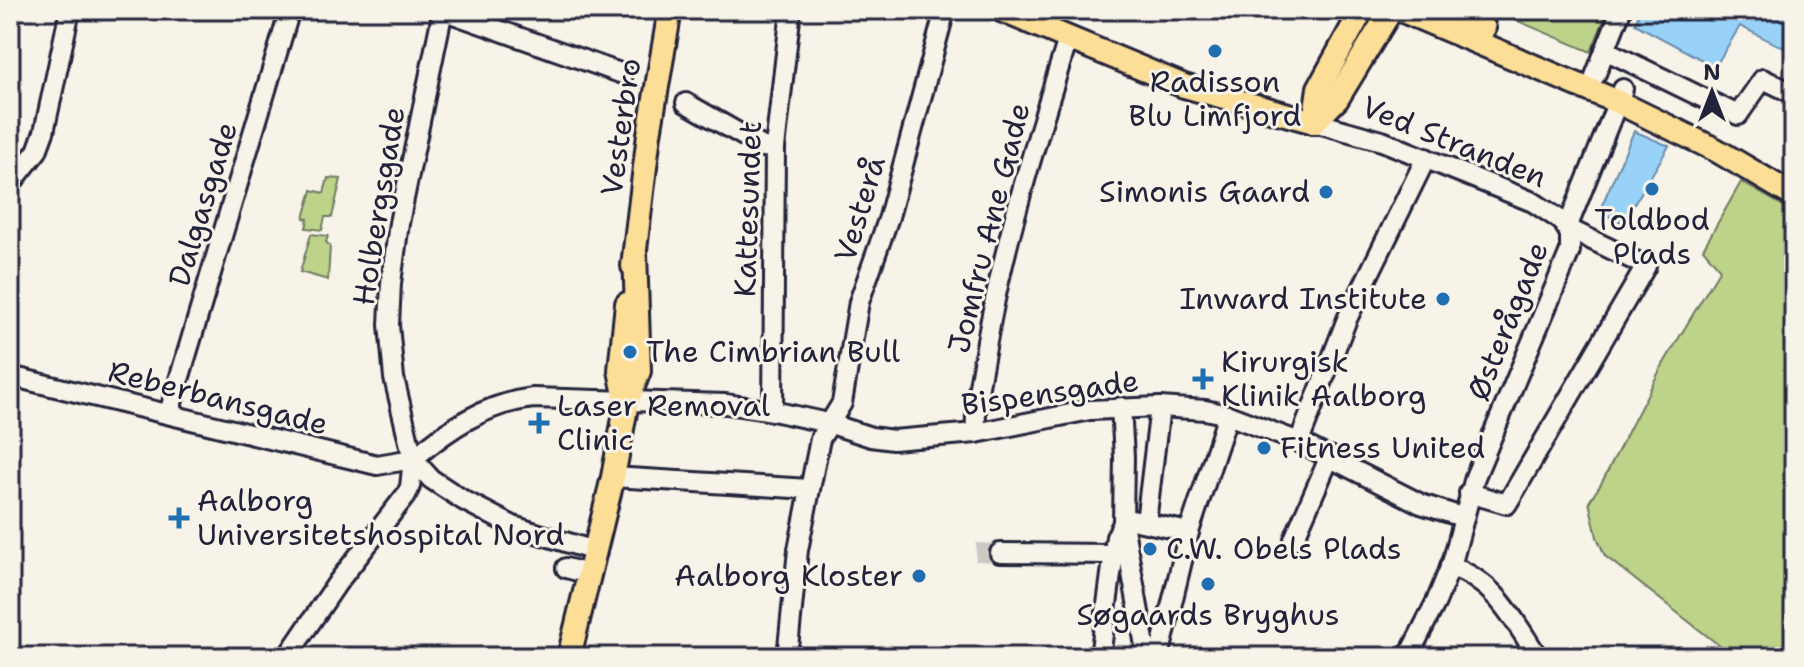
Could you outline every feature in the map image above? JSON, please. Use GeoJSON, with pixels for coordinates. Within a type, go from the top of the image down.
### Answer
{"type":"FeatureCollection","features":[{"type":"Feature","properties":{"kind":"main road","name":"Vesterbro"},"geometry":{"type":"LineString","coordinates":[[569,657],[613,477],[627,402],[620,370],[621,344],[649,134],[670,10]]}},
{"type":"Feature","properties":{"kind":"main road","name":"Ved Stranden"},"geometry":{"type":"LineString","coordinates":[[1001,10],[1184,86],[1314,122]]}},
{"type":"Feature","properties":{"kind":"main road","name":"Ved Stranden"},"geometry":{"type":"LineString","coordinates":[[1314,122],[1319,88],[1362,10]]}},
{"type":"Feature","properties":{"kind":"main road","name":"Ved Stranden"},"geometry":{"type":"LineString","coordinates":[[1314,122],[1337,99],[1391,10]]}},
{"type":"Feature","properties":{"kind":"main road"},"geometry":{"type":"LineString","coordinates":[[1401,10],[1620,95],[1794,178]]}},
{"type":"Feature","properties":{"kind":"main road"},"geometry":{"type":"LineString","coordinates":[[1442,10],[1595,76],[1620,95]]}},
{"type":"Feature","properties":{"kind":"main road"},"geometry":{"type":"LineString","coordinates":[[1719,144],[1794,196]]}},
{"type":"Feature","properties":{"kind":"street"},"geometry":{"type":"LineString","coordinates":[[10,185],[16,167],[37,151],[44,132],[70,10]]}},
{"type":"Feature","properties":{"kind":"street","name":"Dalgasgade"},"geometry":{"type":"LineString","coordinates":[[169,413],[290,10]]}},
{"type":"Feature","properties":{"kind":"street"},"geometry":{"type":"LineString","coordinates":[[442,10],[623,74]]}},
{"type":"Feature","properties":{"kind":"street","name":"Holbergsgade"},"geometry":{"type":"LineString","coordinates":[[413,459],[394,378],[389,325],[391,283],[399,223],[442,10]]}},
{"type":"Feature","properties":{"kind":"street","name":"Kattesundet"},"geometry":{"type":"LineString","coordinates":[[773,411],[775,148],[791,10]]}},
{"type":"Feature","properties":{"kind":"street","name":"Vesterå"},"geometry":{"type":"LineString","coordinates":[[787,657],[798,550],[820,439],[842,403],[859,302],[889,217],[945,10]]}},
{"type":"Feature","properties":{"kind":"street"},"geometry":{"type":"LineString","coordinates":[[1595,76],[1621,10]]}},
{"type":"Feature","properties":{"kind":"street","name":"Jomfru Ane Gade"},"geometry":{"type":"LineString","coordinates":[[976,433],[974,414],[1010,236],[1025,175],[1068,39]]}},
{"type":"Feature","properties":{"kind":"street"},"geometry":{"type":"LineString","coordinates":[[1605,50],[1738,115],[1763,79],[1794,94]]}},
{"type":"Feature","properties":{"kind":"street"},"geometry":{"type":"LineString","coordinates":[[1567,228],[1620,95]]}},
{"type":"Feature","properties":{"kind":"street"},"geometry":{"type":"LineString","coordinates":[[686,103],[763,147],[775,148]]}},
{"type":"Feature","properties":{"kind":"street","name":"Ved Stranden"},"geometry":{"type":"LineString","coordinates":[[1314,122],[1360,134],[1426,158],[1533,202],[1554,214],[1567,228],[1646,266],[1507,504],[1469,493]]}},
{"type":"Feature","properties":{"kind":"street"},"geometry":{"type":"LineString","coordinates":[[1299,442],[1347,319],[1426,158]]}},
{"type":"Feature","properties":{"kind":"street","name":"Østerågade"},"geometry":{"type":"LineString","coordinates":[[1408,657],[1436,602],[1450,566],[1469,493],[1570,251],[1567,228]]}},
{"type":"Feature","properties":{"kind":"street","name":"Reberbansgade"},"geometry":{"type":"LineString","coordinates":[[10,376],[377,465],[413,459]]}},
{"type":"Feature","properties":{"kind":"street","name":"Bispensgade"},"geometry":{"type":"LineString","coordinates":[[413,459],[450,428],[512,401],[533,398],[726,404],[828,423],[871,437],[892,430],[976,433],[1058,415],[1121,407],[1160,407],[1228,415],[1330,456],[1421,504],[1462,517]]}},
{"type":"Feature","properties":{"kind":"street"},"geometry":{"type":"LineString","coordinates":[[1121,407],[1123,523],[1147,657]]}},
{"type":"Feature","properties":{"kind":"street"},"geometry":{"type":"LineString","coordinates":[[1146,522],[1160,407]]}},
{"type":"Feature","properties":{"kind":"street"},"geometry":{"type":"LineString","coordinates":[[1159,657],[1189,532],[1228,415]]}},
{"type":"Feature","properties":{"kind":"street"},"geometry":{"type":"LineString","coordinates":[[1294,539],[1330,456]]}},
{"type":"Feature","properties":{"kind":"street"},"geometry":{"type":"LineString","coordinates":[[1124,459],[1153,458]]}},
{"type":"Feature","properties":{"kind":"street"},"geometry":{"type":"LineString","coordinates":[[413,459],[431,479],[513,526],[595,551]]}},
{"type":"Feature","properties":{"kind":"street"},"geometry":{"type":"LineString","coordinates":[[287,657],[338,582],[406,495],[413,459]]}},
{"type":"Feature","properties":{"kind":"street"},"geometry":{"type":"LineString","coordinates":[[613,477],[809,489]]}},
{"type":"Feature","properties":{"kind":"street"},"geometry":{"type":"LineString","coordinates":[[1100,657],[1113,554],[1123,523],[1132,520],[1189,532]]}},
{"type":"Feature","properties":{"kind":"street"},"geometry":{"type":"LineString","coordinates":[[1000,553],[1113,554]]}},
{"type":"Feature","properties":{"kind":"street"},"geometry":{"type":"LineString","coordinates":[[1450,566],[1498,597],[1538,657]]}},
{"type":"Feature","properties":{"kind":"street"},"geometry":{"type":"LineString","coordinates":[[566,568],[589,574]]}},
{"type":"Feature","properties":{"kind":"green space"},"geometry":{"type":"Polygon","coordinates":[[[1492,10],[1608,10],[1591,52],[1492,10]]]}},
{"type":"Feature","properties":{"kind":"green space"},"geometry":{"type":"Polygon","coordinates":[[[328,178],[341,179],[332,217],[325,217],[322,230],[306,228],[308,219],[304,218],[312,190],[324,193],[328,178]]]}},
{"type":"Feature","properties":{"kind":"green space"},"geometry":{"type":"Polygon","coordinates":[[[1741,182],[1794,212],[1794,657],[1734,657],[1605,556],[1589,502],[1661,368],[1720,269],[1703,249],[1741,182]]]}},
{"type":"Feature","properties":{"kind":"green space"},"geometry":{"type":"Polygon","coordinates":[[[311,234],[328,236],[328,280],[300,272],[311,234]]]}},
{"type":"Feature","properties":{"kind":"water"},"geometry":{"type":"Polygon","coordinates":[[[1640,10],[1794,10],[1794,53],[1740,26],[1715,67],[1635,24],[1640,10]]]}},
{"type":"Feature","properties":{"kind":"water"},"geometry":{"type":"Polygon","coordinates":[[[1634,131],[1669,146],[1623,223],[1599,212],[1634,131]]]}},
{"type":"Feature","properties":{"kind":"tunnel"},"geometry":{"type":"LineString","coordinates":[[976,552],[1000,553]]}},
{"type":"Feature","properties":{"kind":"place","name":"Radisson Blu Limfjord"},"geometry":{"type":"Point","coordinates":[1215,51]}},
{"type":"Feature","properties":{"kind":"place","name":"Toldbod Plads"},"geometry":{"type":"Point","coordinates":[1652,189]}},
{"type":"Feature","properties":{"kind":"place","name":"Simonis Gaard"},"geometry":{"type":"Point","coordinates":[1326,192]}},
{"type":"Feature","properties":{"kind":"place","name":"Inward Institute"},"geometry":{"type":"Point","coordinates":[1443,299]}},
{"type":"Feature","properties":{"kind":"place","name":"The Cimbrian Bull"},"geometry":{"type":"Point","coordinates":[630,352]}},
{"type":"Feature","properties":{"kind":"place","name":"Kirurgisk Klinik Aalborg"},"geometry":{"type":"Point","coordinates":[1203,379]}},
{"type":"Feature","properties":{"kind":"place","name":"Laser Removal Clinic"},"geometry":{"type":"Point","coordinates":[539,423]}},
{"type":"Feature","properties":{"kind":"place","name":"Fitness United"},"geometry":{"type":"Point","coordinates":[1264,448]}},
{"type":"Feature","properties":{"kind":"place","name":"Aalborg Universitetshospital Nord"},"geometry":{"type":"Point","coordinates":[179,518]}},
{"type":"Feature","properties":{"kind":"place","name":"C.W. Obels Plads"},"geometry":{"type":"Point","coordinates":[1150,549]}},
{"type":"Feature","properties":{"kind":"place","name":"Aalborg Kloster"},"geometry":{"type":"Point","coordinates":[919,576]}},
{"type":"Feature","properties":{"kind":"place","name":"Søgaards Bryghus"},"geometry":{"type":"Point","coordinates":[1208,584]}}]}
